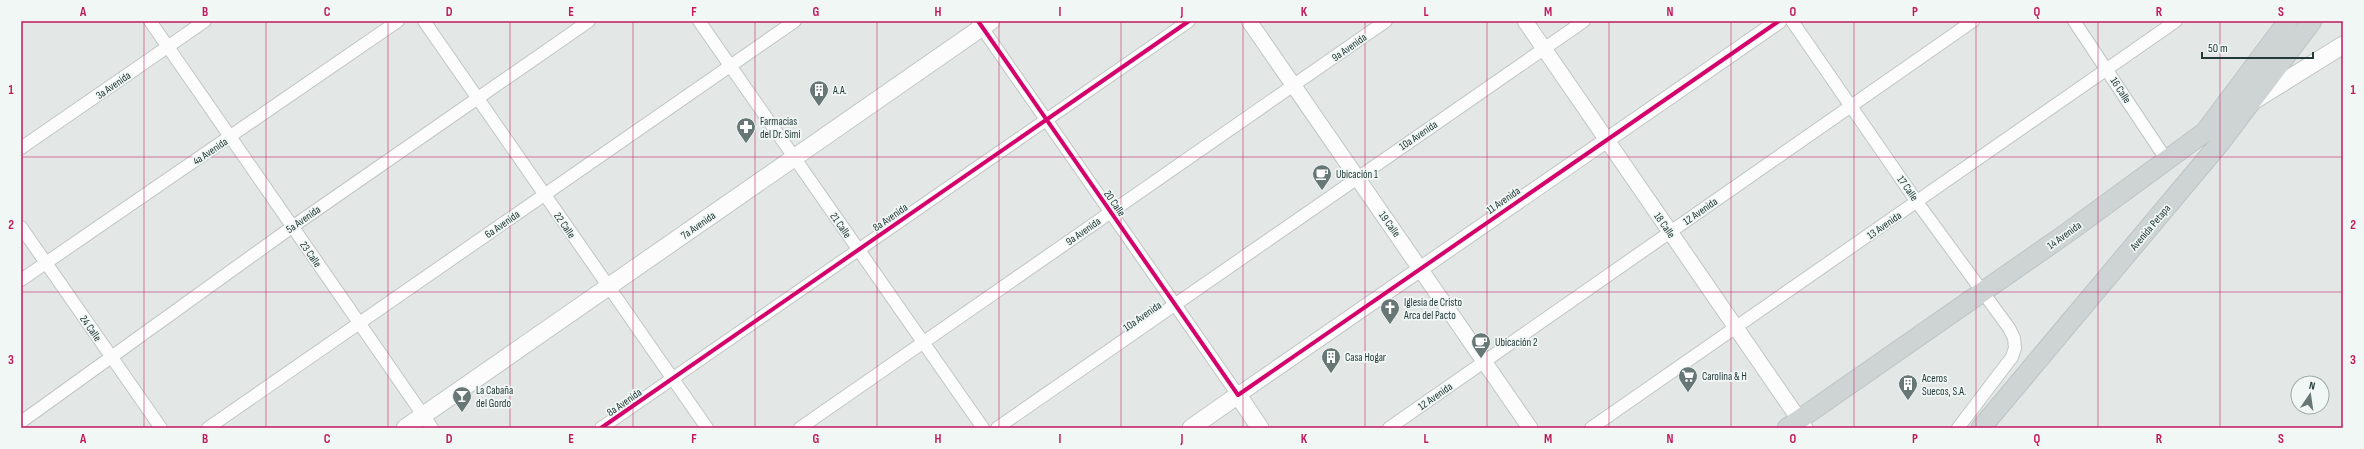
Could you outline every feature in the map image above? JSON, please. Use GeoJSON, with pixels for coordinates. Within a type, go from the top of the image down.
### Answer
{"type":"FeatureCollection","features":[{"type":"Feature","properties":{"kind":"main road"},"geometry":{"type":"LineString","coordinates":[[2205,132],[2288,21]]}},
{"type":"Feature","properties":{"kind":"main road","name":"Avenida Petapa"},"geometry":{"type":"LineString","coordinates":[[1981,428],[2220,142],[2252,102],[2312,21]]}},
{"type":"Feature","properties":{"kind":"main road","name":"7a Avenida"},"geometry":{"type":"LineString","coordinates":[[405,428],[428,422],[609,287],[983,23]]}},
{"type":"Feature","properties":{"kind":"main road","name":"14 Avenida"},"geometry":{"type":"LineString","coordinates":[[1797,425],[1983,291],[2067,233],[2166,159],[2205,132],[2343,45]]}},
{"type":"Feature","properties":{"kind":"main road","name":"11 Avenida"},"geometry":{"type":"LineString","coordinates":[[1192,428],[1238,396]]}},
{"type":"Feature","properties":{"kind":"main road","name":"20 Calle"},"geometry":{"type":"LineString","coordinates":[[1238,396],[1260,428]]}},
{"type":"Feature","properties":{"kind":"street","name":"23 Calle"},"geometry":{"type":"LineString","coordinates":[[150,21],[428,422]]}},
{"type":"Feature","properties":{"kind":"street","name":"3a Avenida"},"geometry":{"type":"LineString","coordinates":[[21,148],[205,21]]}},
{"type":"Feature","properties":{"kind":"street","name":"4a Avenida"},"geometry":{"type":"LineString","coordinates":[[21,280],[398,21]]}},
{"type":"Feature","properties":{"kind":"street","name":"22 Calle"},"geometry":{"type":"LineString","coordinates":[[424,21],[707,428]]}},
{"type":"Feature","properties":{"kind":"street","name":"5a Avenida"},"geometry":{"type":"LineString","coordinates":[[21,422],[112,358],[292,227],[589,21]]}},
{"type":"Feature","properties":{"kind":"street","name":"21 Calle"},"geometry":{"type":"LineString","coordinates":[[700,21],[983,428]]}},
{"type":"Feature","properties":{"kind":"street","name":"6a Avenida"},"geometry":{"type":"LineString","coordinates":[[208,428],[795,21]]}},
{"type":"Feature","properties":{"kind":"street","name":"8a Avenida"},"geometry":{"type":"LineString","coordinates":[[601,428],[1189,21]]}},
{"type":"Feature","properties":{"kind":"street","name":"19 Calle"},"geometry":{"type":"LineString","coordinates":[[1248,21],[1421,268],[1530,428]]}},
{"type":"Feature","properties":{"kind":"street","name":"9a Avenida"},"geometry":{"type":"LineString","coordinates":[[800,428],[1386,21]]}},
{"type":"Feature","properties":{"kind":"street","name":"18 Calle"},"geometry":{"type":"LineString","coordinates":[[1525,21],[1736,328],[1797,425]]}},
{"type":"Feature","properties":{"kind":"street","name":"10a Avenida"},"geometry":{"type":"LineString","coordinates":[[997,428],[1356,177],[1584,21]]}},
{"type":"Feature","properties":{"kind":"street","name":"11 Avenida"},"geometry":{"type":"LineString","coordinates":[[1238,396],[1779,21]]}},
{"type":"Feature","properties":{"kind":"street","name":"17 Calle"},"geometry":{"type":"LineString","coordinates":[[1792,21],[1917,202],[1983,291],[2014,338],[2012,357],[1958,428]]}},
{"type":"Feature","properties":{"kind":"street","name":"12 Avenida"},"geometry":{"type":"LineString","coordinates":[[1389,428],[1973,21]]}},
{"type":"Feature","properties":{"kind":"street","name":"16 Calle"},"geometry":{"type":"LineString","coordinates":[[2074,21],[2166,159]]}},
{"type":"Feature","properties":{"kind":"street","name":"13 Avenida"},"geometry":{"type":"LineString","coordinates":[[1591,428],[2176,21]]}},
{"type":"Feature","properties":{"kind":"street","name":"20 Calle"},"geometry":{"type":"LineString","coordinates":[[983,23],[1046,120],[1238,396]]}},
{"type":"Feature","properties":{"kind":"street","name":"24 Calle"},"geometry":{"type":"LineString","coordinates":[[21,227],[161,428]]}},
{"type":"Feature","properties":{"kind":"cycle path"},"geometry":{"type":"LineString","coordinates":[[978,21],[1238,395],[1779,21]]}},
{"type":"Feature","properties":{"kind":"cycle path"},"geometry":{"type":"LineString","coordinates":[[601,428],[1189,21]]}},
{"type":"Feature","properties":{"kind":"place","name":"A.A."},"geometry":{"type":"Point","coordinates":[819,107]}},
{"type":"Feature","properties":{"kind":"place","name":"Farmacias del Dr. Simi"},"geometry":{"type":"Point","coordinates":[746,144]}},
{"type":"Feature","properties":{"kind":"place","name":"Ubicación 1"},"geometry":{"type":"Point","coordinates":[1322,191]}},
{"type":"Feature","properties":{"kind":"place","name":"Iglesia de Cristo Arca del Pacto"},"geometry":{"type":"Point","coordinates":[1390,325]}},
{"type":"Feature","properties":{"kind":"place","name":"Ubicación 2"},"geometry":{"type":"Point","coordinates":[1481,359]}},
{"type":"Feature","properties":{"kind":"place","name":"Casa Hogar"},"geometry":{"type":"Point","coordinates":[1331,374]}},
{"type":"Feature","properties":{"kind":"place","name":"Carolina & H"},"geometry":{"type":"Point","coordinates":[1688,393]}},
{"type":"Feature","properties":{"kind":"place","name":"Aceros Suecos, S.A."},"geometry":{"type":"Point","coordinates":[1908,401]}},
{"type":"Feature","properties":{"kind":"place","name":"La Cabaña del Gordo"},"geometry":{"type":"Point","coordinates":[462,413]}}]}
